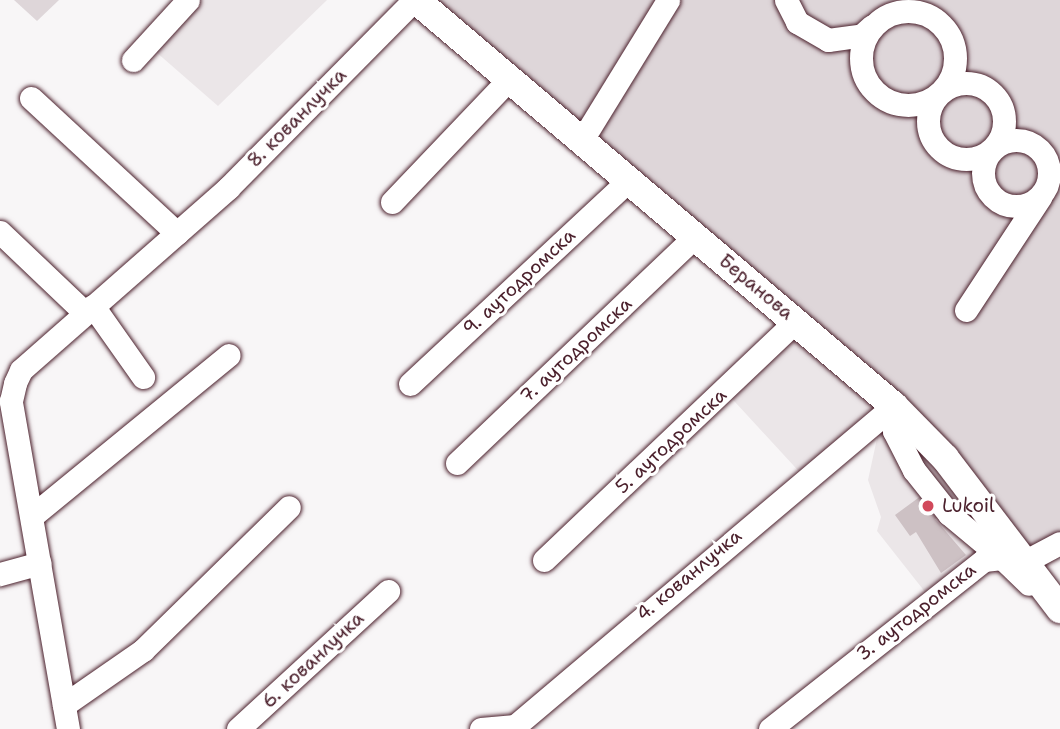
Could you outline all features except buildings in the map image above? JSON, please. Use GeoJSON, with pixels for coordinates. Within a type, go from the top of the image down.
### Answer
{"type":"FeatureCollection","features":[{"type":"Feature","properties":{"kind":"main road","name":"Беранова"},"geometry":{"type":"LineString","coordinates":[[415,0],[894,407],[945,458],[1014,559],[1060,609]]}},
{"type":"Feature","properties":{"kind":"street"},"geometry":{"type":"LineString","coordinates":[[133,60],[188,0]]}},
{"type":"Feature","properties":{"kind":"street","name":"8. кованлучка"},"geometry":{"type":"LineString","coordinates":[[68,729],[12,401],[11,373],[177,233],[415,0]]}},
{"type":"Feature","properties":{"kind":"street"},"geometry":{"type":"LineString","coordinates":[[582,140],[668,0]]}},
{"type":"Feature","properties":{"kind":"street"},"geometry":{"type":"LineString","coordinates":[[786,0],[797,22],[828,40],[862,35],[874,24],[904,11],[927,15],[946,30],[955,61],[943,90],[929,109],[934,144],[966,160],[1009,141],[1041,151],[1049,172],[1042,194],[966,310]]}},
{"type":"Feature","properties":{"kind":"street"},"geometry":{"type":"LineString","coordinates":[[889,0],[860,50],[874,92],[916,105],[943,90],[969,83],[993,93],[1005,117],[982,172],[995,200],[1013,218],[1002,254]]}},
{"type":"Feature","properties":{"kind":"street"},"geometry":{"type":"LineString","coordinates":[[392,202],[510,78]]}},
{"type":"Feature","properties":{"kind":"street"},"geometry":{"type":"LineString","coordinates":[[31,98],[177,233]]}},
{"type":"Feature","properties":{"kind":"street","name":"9. аутодромска"},"geometry":{"type":"LineString","coordinates":[[410,384],[629,180]]}},
{"type":"Feature","properties":{"kind":"street"},"geometry":{"type":"LineString","coordinates":[[995,200],[1015,207],[1042,194]]}},
{"type":"Feature","properties":{"kind":"street"},"geometry":{"type":"LineString","coordinates":[[0,232],[89,309],[143,377]]}},
{"type":"Feature","properties":{"kind":"street","name":"7. аутодромска"},"geometry":{"type":"LineString","coordinates":[[457,463],[695,236]]}},
{"type":"Feature","properties":{"kind":"street","name":"5. аутодромска"},"geometry":{"type":"LineString","coordinates":[[544,560],[796,321]]}},
{"type":"Feature","properties":{"kind":"street"},"geometry":{"type":"LineString","coordinates":[[32,516],[229,355]]}},
{"type":"Feature","properties":{"kind":"street","name":"4. кованлучка"},"geometry":{"type":"LineString","coordinates":[[481,729],[515,726],[894,407]]}},
{"type":"Feature","properties":{"kind":"street"},"geometry":{"type":"LineString","coordinates":[[64,705],[143,650],[289,507]]}},
{"type":"Feature","properties":{"kind":"street"},"geometry":{"type":"LineString","coordinates":[[1014,559],[1060,543]]}},
{"type":"Feature","properties":{"kind":"street","name":"3. аутодромска"},"geometry":{"type":"LineString","coordinates":[[770,729],[929,597],[984,559],[1014,559],[1060,617]]}},
{"type":"Feature","properties":{"kind":"street"},"geometry":{"type":"LineString","coordinates":[[0,574],[40,563]]}},
{"type":"Feature","properties":{"kind":"street","name":"6. кованлучка"},"geometry":{"type":"LineString","coordinates":[[238,729],[388,591]]}},
{"type":"Feature","properties":{"kind":"shaded area"},"geometry":{"type":"Polygon","coordinates":[[[14,0],[59,0],[37,21],[14,0]]]}},
{"type":"Feature","properties":{"kind":"shaded area"},"geometry":{"type":"Polygon","coordinates":[[[188,0],[327,0],[218,106],[148,45],[188,0]]]}},
{"type":"Feature","properties":{"kind":"shaded area"},"geometry":{"type":"Polygon","coordinates":[[[416,0],[1060,0],[1060,543],[1026,561],[945,458],[416,0]]]}},
{"type":"Feature","properties":{"kind":"shaded area"},"geometry":{"type":"Polygon","coordinates":[[[796,321],[1008,536],[929,597],[877,531],[881,517],[868,480],[878,434],[805,478],[724,390],[796,321]]]}},
{"type":"Feature","properties":{"kind":"place","name":"Lukoil"},"geometry":{"type":"Point","coordinates":[928,506]}}]}
